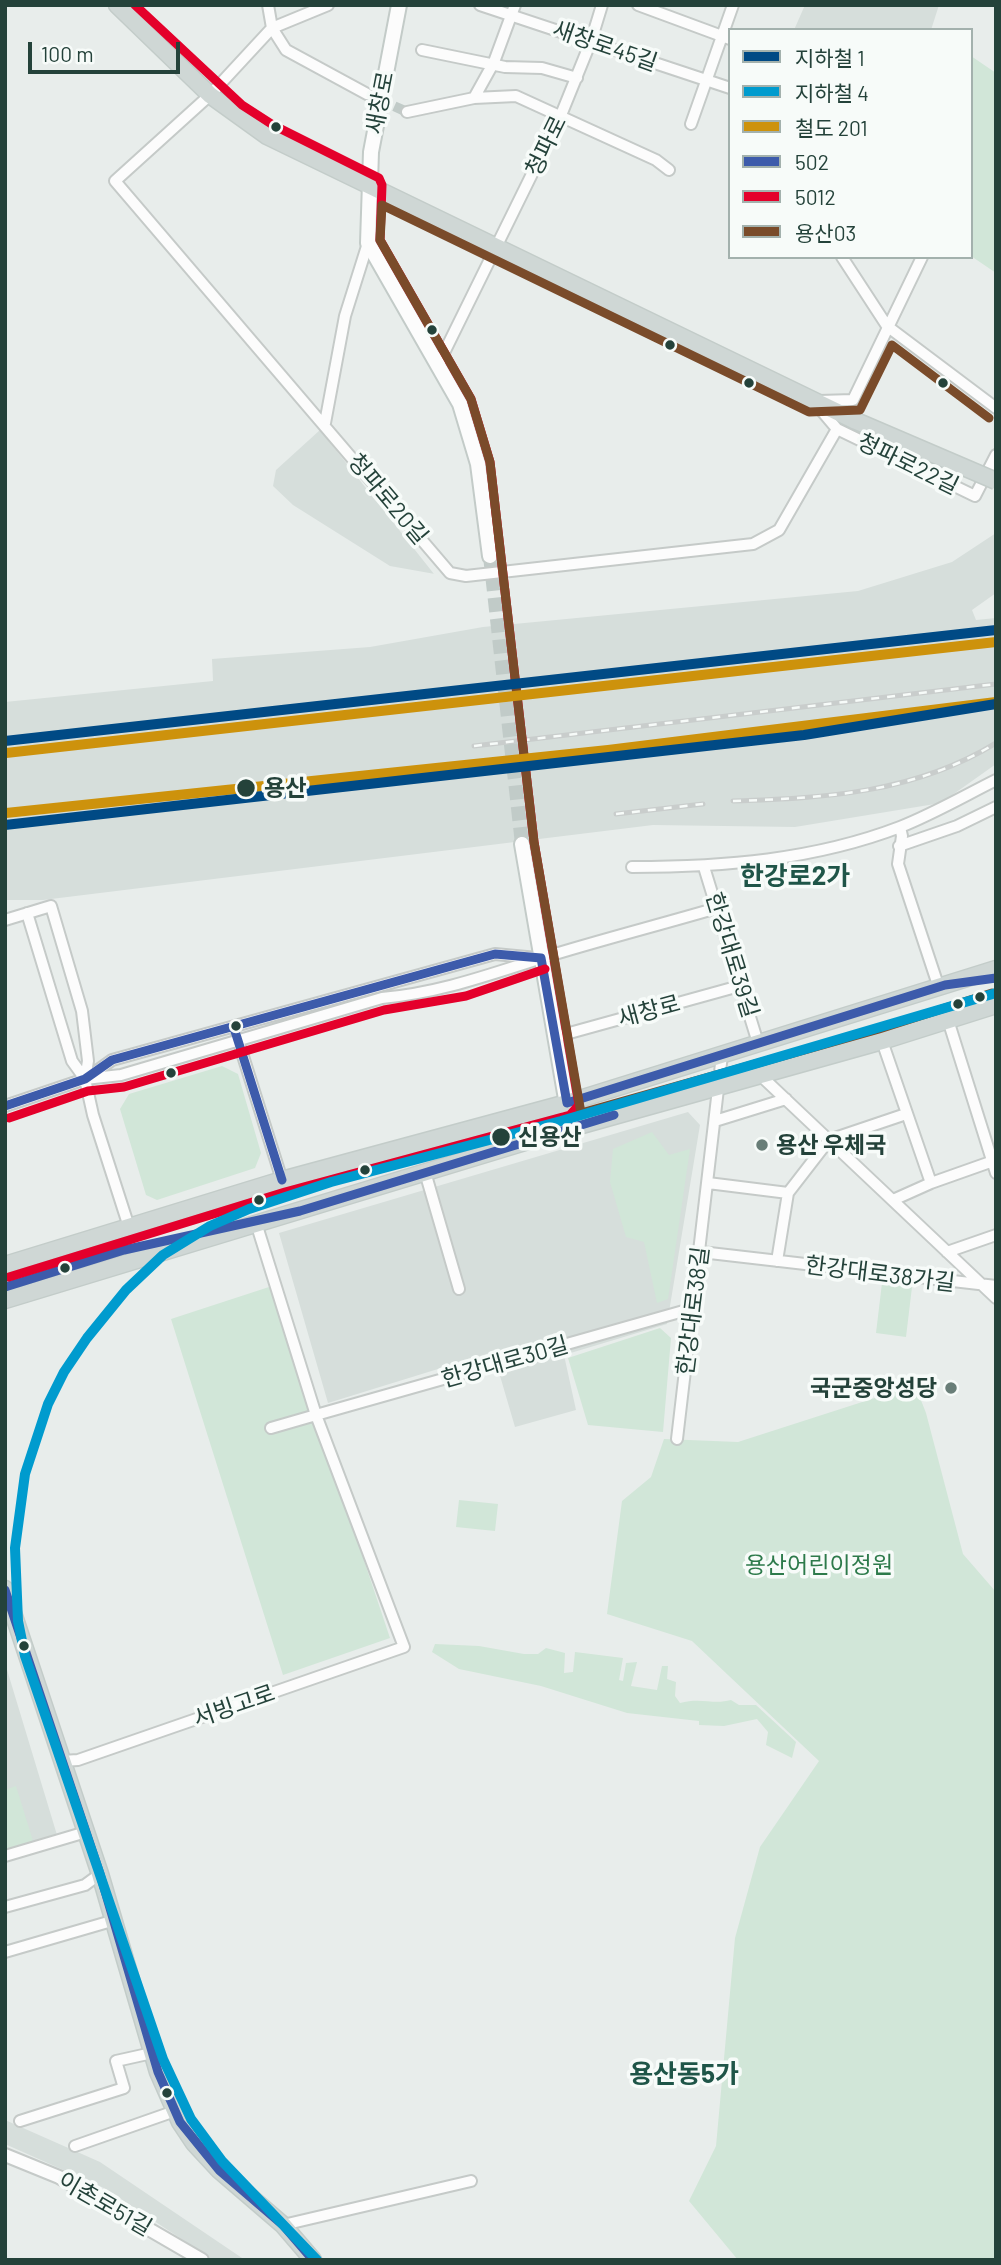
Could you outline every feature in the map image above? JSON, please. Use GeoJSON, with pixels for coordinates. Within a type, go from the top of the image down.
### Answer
{"type":"FeatureCollection","features":[{"type":"Feature","properties":{"kind":"main road"},"geometry":{"type":"LineString","coordinates":[[117,5],[210,95],[267,136],[813,401],[996,481]]}},
{"type":"Feature","properties":{"kind":"main road","name":"새창로"},"geometry":{"type":"LineString","coordinates":[[368,243],[371,152],[399,5]]}},
{"type":"Feature","properties":{"kind":"main road"},"geometry":{"type":"LineString","coordinates":[[368,243],[460,404],[471,435],[490,556]]}},
{"type":"Feature","properties":{"kind":"main road"},"geometry":{"type":"LineString","coordinates":[[522,844],[571,1128]]}},
{"type":"Feature","properties":{"kind":"main road"},"geometry":{"type":"LineString","coordinates":[[5,1265],[282,1180],[567,1103],[996,969]]}},
{"type":"Feature","properties":{"kind":"main road"},"geometry":{"type":"LineString","coordinates":[[5,1300],[257,1226],[571,1128],[882,1041],[996,1005]]}},
{"type":"Feature","properties":{"kind":"main road"},"geometry":{"type":"LineString","coordinates":[[5,1589],[115,1920],[152,2053],[175,2111],[194,2143],[283,2225],[313,2260]]}},
{"type":"Feature","properties":{"kind":"street"},"geometry":{"type":"LineString","coordinates":[[268,5],[272,28],[286,50],[367,94]]}},
{"type":"Feature","properties":{"kind":"street"},"geometry":{"type":"LineString","coordinates":[[210,95],[272,28],[328,5]]}},
{"type":"Feature","properties":{"kind":"street","name":"새창로45길"},"geometry":{"type":"LineString","coordinates":[[480,5],[514,9],[592,41],[728,87]]}},
{"type":"Feature","properties":{"kind":"street","name":"청파로"},"geometry":{"type":"LineString","coordinates":[[438,365],[561,115],[592,41],[602,5]]}},
{"type":"Feature","properties":{"kind":"street"},"geometry":{"type":"LineString","coordinates":[[638,5],[726,37]]}},
{"type":"Feature","properties":{"kind":"street"},"geometry":{"type":"LineString","coordinates":[[691,124],[726,37],[733,5]]}},
{"type":"Feature","properties":{"kind":"street"},"geometry":{"type":"LineString","coordinates":[[474,98],[495,62],[514,9]]}},
{"type":"Feature","properties":{"kind":"street","name":"새창로"},"geometry":{"type":"LineString","coordinates":[[422,50],[505,66],[542,68],[577,78]]}},
{"type":"Feature","properties":{"kind":"street","name":"청파로20길"},"geometry":{"type":"LineString","coordinates":[[210,95],[115,180],[325,423],[450,573],[466,576],[753,544],[779,530],[837,429]]}},
{"type":"Feature","properties":{"kind":"street"},"geometry":{"type":"LineString","coordinates":[[407,112],[474,98],[516,96],[656,160],[669,170]]}},
{"type":"Feature","properties":{"kind":"street","name":"새창로"},"geometry":{"type":"LineString","coordinates":[[325,423],[343,325],[368,243]]}},
{"type":"Feature","properties":{"kind":"street"},"geometry":{"type":"LineString","coordinates":[[843,259],[887,326],[996,408]]}},
{"type":"Feature","properties":{"kind":"street"},"geometry":{"type":"LineString","coordinates":[[813,401],[853,400],[921,259]]}},
{"type":"Feature","properties":{"kind":"street","name":"청파로22길"},"geometry":{"type":"LineString","coordinates":[[813,401],[837,429],[975,496],[994,457]]}},
{"type":"Feature","properties":{"kind":"street","name":"한강대로39길"},"geometry":{"type":"LineString","coordinates":[[632,867],[705,867],[790,857],[900,827],[996,780]]}},
{"type":"Feature","properties":{"kind":"street"},"geometry":{"type":"LineString","coordinates":[[899,846],[957,826],[996,807]]}},
{"type":"Feature","properties":{"kind":"street"},"geometry":{"type":"LineString","coordinates":[[900,827],[902,836],[898,864],[939,988]]}},
{"type":"Feature","properties":{"kind":"street","name":"한강대로39길"},"geometry":{"type":"LineString","coordinates":[[705,867],[743,985],[758,1043]]}},
{"type":"Feature","properties":{"kind":"street"},"geometry":{"type":"LineString","coordinates":[[5,920],[51,906],[82,1011],[88,1061],[85,1079],[93,1115],[129,1227]]}},
{"type":"Feature","properties":{"kind":"street"},"geometry":{"type":"LineString","coordinates":[[5,1106],[85,1079],[121,1075],[382,998],[422,994],[495,975],[541,958],[718,908]]}},
{"type":"Feature","properties":{"kind":"street"},"geometry":{"type":"LineString","coordinates":[[27,913],[72,1061],[85,1079]]}},
{"type":"Feature","properties":{"kind":"street"},"geometry":{"type":"LineString","coordinates":[[85,1079],[112,1060],[234,1028],[383,983],[495,954],[541,958]]}},
{"type":"Feature","properties":{"kind":"street","name":"새창로"},"geometry":{"type":"LineString","coordinates":[[555,1037],[743,985]]}},
{"type":"Feature","properties":{"kind":"street"},"geometry":{"type":"LineString","coordinates":[[948,1020],[996,1173]]}},
{"type":"Feature","properties":{"kind":"street"},"geometry":{"type":"LineString","coordinates":[[234,1028],[282,1180]]}},
{"type":"Feature","properties":{"kind":"street"},"geometry":{"type":"LineString","coordinates":[[882,1041],[931,1183]]}},
{"type":"Feature","properties":{"kind":"street","name":"한강대로38길"},"geometry":{"type":"LineString","coordinates":[[677,1440],[722,1055]]}},
{"type":"Feature","properties":{"kind":"street"},"geometry":{"type":"LineString","coordinates":[[760,1075],[996,1298]]}},
{"type":"Feature","properties":{"kind":"street"},"geometry":{"type":"LineString","coordinates":[[715,1121],[786,1099]]}},
{"type":"Feature","properties":{"kind":"street"},"geometry":{"type":"LineString","coordinates":[[829,1140],[906,1114]]}},
{"type":"Feature","properties":{"kind":"street","name":"한강대로38가길"},"geometry":{"type":"LineString","coordinates":[[777,1261],[788,1193],[829,1140]]}},
{"type":"Feature","properties":{"kind":"street"},"geometry":{"type":"LineString","coordinates":[[893,1200],[931,1183],[994,1161]]}},
{"type":"Feature","properties":{"kind":"street"},"geometry":{"type":"LineString","coordinates":[[425,1172],[459,1289]]}},
{"type":"Feature","properties":{"kind":"street"},"geometry":{"type":"LineString","coordinates":[[708,1183],[788,1193]]}},
{"type":"Feature","properties":{"kind":"street"},"geometry":{"type":"LineString","coordinates":[[257,1226],[316,1415]]}},
{"type":"Feature","properties":{"kind":"street"},"geometry":{"type":"LineString","coordinates":[[947,1252],[996,1235]]}},
{"type":"Feature","properties":{"kind":"street","name":"한강대로38가길"},"geometry":{"type":"LineString","coordinates":[[701,1252],[984,1287],[996,1286]]}},
{"type":"Feature","properties":{"kind":"street","name":"한강대로30길"},"geometry":{"type":"LineString","coordinates":[[271,1428],[694,1308]]}},
{"type":"Feature","properties":{"kind":"street","name":"서빙고로"},"geometry":{"type":"LineString","coordinates":[[62,1761],[78,1760],[404,1647],[316,1415]]}},
{"type":"Feature","properties":{"kind":"street"},"geometry":{"type":"LineString","coordinates":[[5,1856],[86,1832]]}},
{"type":"Feature","properties":{"kind":"street"},"geometry":{"type":"LineString","coordinates":[[5,1907],[85,1885],[100,1874]]}},
{"type":"Feature","properties":{"kind":"street"},"geometry":{"type":"LineString","coordinates":[[5,1952],[115,1920]]}},
{"type":"Feature","properties":{"kind":"street"},"geometry":{"type":"LineString","coordinates":[[20,2121],[124,2088],[116,2062],[152,2053]]}},
{"type":"Feature","properties":{"kind":"street"},"geometry":{"type":"LineString","coordinates":[[75,2146],[175,2111]]}},
{"type":"Feature","properties":{"kind":"street","name":"이촌로51길"},"geometry":{"type":"LineString","coordinates":[[5,2155],[59,2177],[202,2260]]}},
{"type":"Feature","properties":{"kind":"street"},"geometry":{"type":"LineString","coordinates":[[283,2225],[471,2181]]}},
{"type":"Feature","properties":{"kind":"shaded area"},"geometry":{"type":"Polygon","coordinates":[[[805,5],[939,5],[932,28],[795,28],[805,5]]]}},
{"type":"Feature","properties":{"kind":"shaded area"},"geometry":{"type":"Polygon","coordinates":[[[320,430],[434,574],[390,566],[293,505],[273,486],[276,470],[320,430]]]}},
{"type":"Feature","properties":{"kind":"shaded area"},"geometry":{"type":"Polygon","coordinates":[[[996,533],[996,593],[972,610],[976,620],[996,618],[996,764],[941,803],[795,827],[653,825],[43,900],[5,900],[5,702],[213,681],[212,659],[370,647],[483,627],[858,591],[952,562],[996,533]]]}},
{"type":"Feature","properties":{"kind":"shaded area"},"geometry":{"type":"Polygon","coordinates":[[[688,1112],[700,1125],[667,1324],[564,1355],[576,1410],[515,1427],[493,1352],[328,1403],[279,1233],[688,1112]]]}},
{"type":"Feature","properties":{"kind":"shaded area"},"geometry":{"type":"Polygon","coordinates":[[[5,1663],[57,1835],[5,1850],[5,1663]]]}},
{"type":"Feature","properties":{"kind":"shaded area"},"geometry":{"type":"Polygon","coordinates":[[[5,2120],[100,2162],[245,2260],[213,2260],[106,2189],[5,2144],[5,2120]]]}},
{"type":"Feature","properties":{"kind":"green space"},"geometry":{"type":"Polygon","coordinates":[[[973,57],[996,73],[996,273],[973,257],[973,57]]]}},
{"type":"Feature","properties":{"kind":"green space"},"geometry":{"type":"Polygon","coordinates":[[[222,1066],[238,1074],[261,1153],[255,1168],[157,1200],[146,1195],[120,1109],[129,1094],[222,1066]]]}},
{"type":"Feature","properties":{"kind":"green space"},"geometry":{"type":"Polygon","coordinates":[[[652,1132],[669,1155],[690,1149],[668,1299],[657,1303],[644,1242],[626,1237],[610,1182],[613,1149],[652,1132]]]}},
{"type":"Feature","properties":{"kind":"green space"},"geometry":{"type":"Polygon","coordinates":[[[882,1283],[912,1287],[906,1337],[876,1333],[882,1283]]]}},
{"type":"Feature","properties":{"kind":"green space"},"geometry":{"type":"Polygon","coordinates":[[[272,1286],[390,1638],[283,1675],[171,1319],[272,1286]]]}},
{"type":"Feature","properties":{"kind":"green space"},"geometry":{"type":"Polygon","coordinates":[[[660,1328],[671,1338],[663,1432],[588,1425],[568,1358],[660,1328]]]}},
{"type":"Feature","properties":{"kind":"green space","name":"용산어린이정원"},"geometry":{"type":"Polygon","coordinates":[[[915,1385],[926,1413],[963,1554],[996,1592],[996,2260],[738,2260],[689,2201],[716,2146],[735,1938],[760,1847],[819,1761],[692,1641],[607,1614],[622,1501],[651,1477],[664,1439],[738,1442],[915,1385]]]}},
{"type":"Feature","properties":{"kind":"green space"},"geometry":{"type":"Polygon","coordinates":[[[459,1500],[498,1504],[495,1531],[456,1527],[459,1500]]]}},
{"type":"Feature","properties":{"kind":"green space"},"geometry":{"type":"Polygon","coordinates":[[[435,1644],[479,1646],[524,1654],[538,1654],[546,1648],[565,1653],[564,1673],[573,1672],[575,1652],[623,1658],[619,1680],[623,1681],[626,1663],[637,1662],[631,1686],[657,1690],[662,1666],[668,1666],[667,1679],[676,1682],[675,1696],[680,1703],[731,1700],[739,1705],[756,1705],[796,1742],[792,1758],[766,1745],[768,1732],[757,1719],[724,1726],[699,1725],[699,1721],[627,1713],[541,1686],[459,1669],[432,1652],[435,1644]]]}},
{"type":"Feature","properties":{"kind":"green space"},"geometry":{"type":"Polygon","coordinates":[[[16,1786],[33,1841],[5,1850],[5,1790],[16,1786]]]}},
{"type":"Feature","properties":{"kind":"tunnel"},"geometry":{"type":"LineString","coordinates":[[367,94],[407,112]]}},
{"type":"Feature","properties":{"kind":"tunnel"},"geometry":{"type":"LineString","coordinates":[[490,556],[522,844]]}},
{"type":"Feature","properties":{"kind":"railway"},"geometry":{"type":"LineString","coordinates":[[474,746],[996,684]]}},
{"type":"Feature","properties":{"kind":"railway"},"geometry":{"type":"LineString","coordinates":[[733,801],[836,795],[902,783],[965,760],[996,743]]}},
{"type":"Feature","properties":{"kind":"railway"},"geometry":{"type":"LineString","coordinates":[[616,814],[703,804]]}},
{"type":"Feature","properties":{"kind":"metro line","name":"1"},"geometry":{"type":"LineString","coordinates":[[5,741],[996,630]]}},
{"type":"Feature","properties":{"kind":"metro line","name":"1"},"geometry":{"type":"LineString","coordinates":[[5,825],[804,735],[996,704]]}},
{"type":"Feature","properties":{"kind":"metro line","name":"4"},"geometry":{"type":"LineString","coordinates":[[317,2260],[222,2161],[191,2119],[163,2059],[25,1656],[18,1621],[15,1548],[25,1474],[48,1404],[64,1372],[87,1338],[126,1290],[163,1255],[210,1226],[249,1209],[331,1182],[561,1121],[996,993]]}},
{"type":"Feature","properties":{"kind":"rail line","name":"201"},"geometry":{"type":"LineString","coordinates":[[6,753],[996,642]]}},
{"type":"Feature","properties":{"kind":"rail line","name":"201"},"geometry":{"type":"LineString","coordinates":[[6,813],[608,750],[996,702]]}},
{"type":"Feature","properties":{"kind":"transit line","name":"5012"},"geometry":{"type":"LineString","coordinates":[[9,1277],[285,1192],[570,1115],[579,1105],[534,842],[490,462],[471,399],[380,240],[382,185],[379,178],[273,125],[242,105],[135,5]]}},
{"type":"Feature","properties":{"kind":"transit line","name":"용산03"},"geometry":{"type":"LineString","coordinates":[[989,418],[892,345],[860,410],[809,412],[382,205],[380,240],[471,399],[490,462],[534,842],[581,1113],[879,1029],[992,993]]}},
{"type":"Feature","properties":{"kind":"transit line","name":"502"},"geometry":{"type":"LineString","coordinates":[[5,1106],[85,1079],[112,1060],[495,954],[541,958],[567,1103],[945,985],[996,978]]}},
{"type":"Feature","properties":{"kind":"transit line","name":"5012"},"geometry":{"type":"LineString","coordinates":[[9,1118],[88,1091],[124,1087],[384,1010],[466,996],[545,969]]}},
{"type":"Feature","properties":{"kind":"transit line","name":"502"},"geometry":{"type":"LineString","coordinates":[[234,1028],[282,1180]]}},
{"type":"Feature","properties":{"kind":"transit line","name":"502"},"geometry":{"type":"LineString","coordinates":[[5,1287],[124,1250],[300,1211],[614,1115]]}},
{"type":"Feature","properties":{"kind":"transit line","name":"502"},"geometry":{"type":"LineString","coordinates":[[5,1590],[100,1874],[158,2072],[180,2122],[219,2170],[283,2225],[313,2260]]}},
{"type":"Feature","properties":{"kind":"place","name":"용산"},"geometry":{"type":"Point","coordinates":[246,788]}},
{"type":"Feature","properties":{"kind":"place","name":"신용산"},"geometry":{"type":"Point","coordinates":[501,1137]}},
{"type":"Feature","properties":{"kind":"place","name":"용산 우체국"},"geometry":{"type":"Point","coordinates":[762,1145]}},
{"type":"Feature","properties":{"kind":"place","name":"국군중앙성당"},"geometry":{"type":"Point","coordinates":[951,1388]}},
{"type":"Feature","properties":{"kind":"district","name":"한강로2가"},"geometry":{"type":"Point","coordinates":[795,876]}},
{"type":"Feature","properties":{"kind":"district","name":"용산동5가"},"geometry":{"type":"Point","coordinates":[684,2074]}}]}
